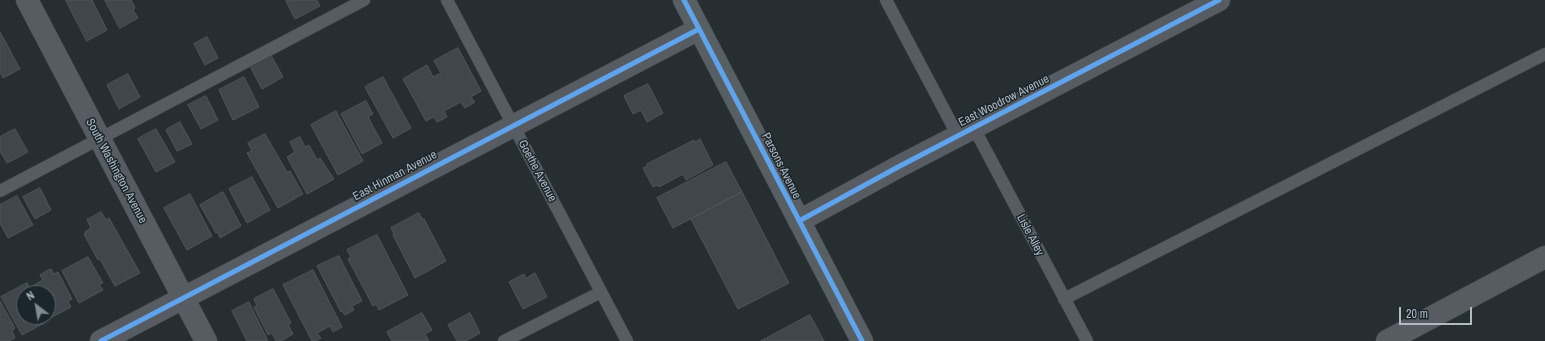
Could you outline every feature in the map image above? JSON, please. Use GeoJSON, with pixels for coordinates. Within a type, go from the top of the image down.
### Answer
{"type":"FeatureCollection","features":[{"type":"Feature","properties":{"kind":"main road","name":"Parsons Avenue"},"geometry":{"type":"LineString","coordinates":[[684,0],[862,341]]}},
{"type":"Feature","properties":{"kind":"street","name":"South Washington Avenue"},"geometry":{"type":"LineString","coordinates":[[27,0],[206,341]]}},
{"type":"Feature","properties":{"kind":"street","name":"East Woodrow Avenue"},"geometry":{"type":"LineString","coordinates":[[799,221],[1219,0]]}},
{"type":"Feature","properties":{"kind":"street","name":"East Hinman Avenue"},"geometry":{"type":"LineString","coordinates":[[101,341],[699,29]]}},
{"type":"Feature","properties":{"kind":"street"},"geometry":{"type":"LineString","coordinates":[[1395,339],[1545,257]]}},
{"type":"Feature","properties":{"kind":"lane"},"geometry":{"type":"LineString","coordinates":[[0,191],[364,0]]}},
{"type":"Feature","properties":{"kind":"lane","name":"Goethe Avenue"},"geometry":{"type":"LineString","coordinates":[[447,0],[627,341]]}},
{"type":"Feature","properties":{"kind":"lane","name":"Lisle Alley"},"geometry":{"type":"LineString","coordinates":[[886,0],[1064,298],[1087,341]]}},
{"type":"Feature","properties":{"kind":"lane"},"geometry":{"type":"LineString","coordinates":[[1064,298],[1545,54]]}},
{"type":"Feature","properties":{"kind":"lane"},"geometry":{"type":"LineString","coordinates":[[504,341],[601,292]]}},
{"type":"Feature","properties":{"kind":"building"},"geometry":{"type":"Polygon","coordinates":[[[66,0],[92,0],[107,30],[87,41],[66,0]]]}},
{"type":"Feature","properties":{"kind":"building"},"geometry":{"type":"Polygon","coordinates":[[[105,0],[131,0],[135,8],[133,10],[138,18],[120,28],[105,0]]]}},
{"type":"Feature","properties":{"kind":"building"},"geometry":{"type":"Polygon","coordinates":[[[317,0],[320,6],[295,19],[286,1],[317,0]]]}},
{"type":"Feature","properties":{"kind":"building"},"geometry":{"type":"Polygon","coordinates":[[[0,32],[20,69],[3,78],[0,72],[0,32]]]}},
{"type":"Feature","properties":{"kind":"building"},"geometry":{"type":"Polygon","coordinates":[[[207,37],[218,58],[205,65],[194,44],[207,37]]]}},
{"type":"Feature","properties":{"kind":"building"},"geometry":{"type":"Polygon","coordinates":[[[458,48],[481,91],[471,97],[475,102],[465,108],[461,102],[444,111],[447,117],[437,122],[434,117],[426,121],[403,79],[427,65],[433,77],[441,73],[434,61],[458,48]]]}},
{"type":"Feature","properties":{"kind":"building"},"geometry":{"type":"Polygon","coordinates":[[[272,57],[283,77],[262,89],[251,68],[272,57]]]}},
{"type":"Feature","properties":{"kind":"building"},"geometry":{"type":"Polygon","coordinates":[[[128,74],[140,97],[119,109],[107,85],[128,74]]]}},
{"type":"Feature","properties":{"kind":"building"},"geometry":{"type":"Polygon","coordinates":[[[244,77],[259,107],[233,120],[219,90],[244,77]]]}},
{"type":"Feature","properties":{"kind":"building"},"geometry":{"type":"Polygon","coordinates":[[[383,77],[411,128],[393,138],[365,87],[383,77]]]}},
{"type":"Feature","properties":{"kind":"building"},"geometry":{"type":"Polygon","coordinates":[[[648,84],[663,113],[647,122],[641,110],[633,114],[624,96],[648,84]]]}},
{"type":"Feature","properties":{"kind":"building"},"geometry":{"type":"Polygon","coordinates":[[[206,96],[218,120],[201,129],[188,105],[206,96]]]}},
{"type":"Feature","properties":{"kind":"building"},"geometry":{"type":"Polygon","coordinates":[[[366,101],[373,114],[368,117],[382,143],[362,154],[341,114],[366,101]]]}},
{"type":"Feature","properties":{"kind":"building"},"geometry":{"type":"Polygon","coordinates":[[[336,111],[363,161],[338,175],[311,125],[336,111]]]}},
{"type":"Feature","properties":{"kind":"building"},"geometry":{"type":"Polygon","coordinates":[[[180,122],[192,144],[177,151],[166,130],[180,122]]]}},
{"type":"Feature","properties":{"kind":"building"},"geometry":{"type":"Polygon","coordinates":[[[15,129],[28,152],[7,163],[0,151],[0,137],[15,129]]]}},
{"type":"Feature","properties":{"kind":"building"},"geometry":{"type":"Polygon","coordinates":[[[156,129],[175,162],[156,172],[138,139],[156,129]]]}},
{"type":"Feature","properties":{"kind":"building"},"geometry":{"type":"Polygon","coordinates":[[[265,134],[287,172],[290,171],[303,194],[278,208],[247,153],[252,151],[248,143],[265,134]]]}},
{"type":"Feature","properties":{"kind":"building"},"geometry":{"type":"Polygon","coordinates":[[[300,137],[305,147],[309,145],[317,160],[320,158],[334,179],[307,194],[287,157],[295,152],[290,142],[300,137]]]}},
{"type":"Feature","properties":{"kind":"building"},"geometry":{"type":"Polygon","coordinates":[[[700,139],[713,165],[686,180],[683,174],[659,187],[657,185],[653,187],[643,168],[647,166],[647,164],[694,140],[695,142],[700,139]]]}},
{"type":"Feature","properties":{"kind":"building"},"geometry":{"type":"Polygon","coordinates":[[[726,162],[742,192],[673,228],[657,198],[726,162]]]}},
{"type":"Feature","properties":{"kind":"building"},"geometry":{"type":"Polygon","coordinates":[[[252,177],[270,210],[247,223],[229,189],[252,177]]]}},
{"type":"Feature","properties":{"kind":"building"},"geometry":{"type":"Polygon","coordinates":[[[40,188],[51,210],[35,219],[23,197],[40,188]]]}},
{"type":"Feature","properties":{"kind":"building"},"geometry":{"type":"Polygon","coordinates":[[[223,192],[241,226],[220,238],[218,232],[216,233],[200,205],[223,192]]]}},
{"type":"Feature","properties":{"kind":"building"},"geometry":{"type":"Polygon","coordinates":[[[742,192],[789,283],[738,309],[691,219],[742,192]]]}},
{"type":"Feature","properties":{"kind":"building"},"geometry":{"type":"Polygon","coordinates":[[[190,194],[212,236],[187,250],[164,208],[190,194]]]}},
{"type":"Feature","properties":{"kind":"building"},"geometry":{"type":"Polygon","coordinates":[[[17,196],[33,225],[8,238],[0,223],[0,205],[17,196]]]}},
{"type":"Feature","properties":{"kind":"building"},"geometry":{"type":"Polygon","coordinates":[[[101,212],[106,220],[109,218],[140,273],[115,286],[100,259],[98,260],[84,234],[91,228],[87,220],[101,212]]]}},
{"type":"Feature","properties":{"kind":"building"},"geometry":{"type":"Polygon","coordinates":[[[419,213],[422,219],[424,219],[446,261],[415,278],[393,235],[394,234],[391,228],[419,213]]]}},
{"type":"Feature","properties":{"kind":"building"},"geometry":{"type":"Polygon","coordinates":[[[377,235],[408,295],[379,310],[376,304],[373,306],[348,259],[351,257],[347,250],[377,235]]]}},
{"type":"Feature","properties":{"kind":"building"},"geometry":{"type":"Polygon","coordinates":[[[339,256],[362,301],[352,306],[354,310],[345,315],[342,311],[341,312],[317,266],[339,256]]]}},
{"type":"Feature","properties":{"kind":"building"},"geometry":{"type":"Polygon","coordinates":[[[88,257],[103,283],[99,285],[103,290],[79,303],[62,271],[88,257]]]}},
{"type":"Feature","properties":{"kind":"building"},"geometry":{"type":"Polygon","coordinates":[[[51,269],[54,274],[58,272],[72,299],[68,301],[71,307],[56,315],[56,285],[35,285],[43,280],[40,275],[51,269]]]}},
{"type":"Feature","properties":{"kind":"building"},"geometry":{"type":"Polygon","coordinates":[[[313,270],[342,327],[333,332],[330,326],[317,333],[321,338],[316,341],[312,341],[283,285],[313,270]]]}},
{"type":"Feature","properties":{"kind":"building"},"geometry":{"type":"Polygon","coordinates":[[[535,273],[547,297],[523,309],[509,282],[524,274],[526,278],[535,273]]]}},
{"type":"Feature","properties":{"kind":"building"},"geometry":{"type":"Polygon","coordinates":[[[16,289],[16,324],[1,297],[16,289]]]}},
{"type":"Feature","properties":{"kind":"building"},"geometry":{"type":"Polygon","coordinates":[[[273,289],[291,323],[288,324],[293,334],[281,341],[276,341],[272,333],[268,335],[254,307],[257,306],[254,299],[273,289]]]}},
{"type":"Feature","properties":{"kind":"building"},"geometry":{"type":"Polygon","coordinates":[[[0,301],[15,328],[12,331],[15,338],[9,341],[0,341],[0,301]]]}},
{"type":"Feature","properties":{"kind":"building"},"geometry":{"type":"Polygon","coordinates":[[[249,302],[267,341],[247,341],[232,311],[249,302]]]}},
{"type":"Feature","properties":{"kind":"building"},"geometry":{"type":"Polygon","coordinates":[[[422,313],[432,330],[425,334],[429,341],[392,341],[387,332],[422,313]]]}},
{"type":"Feature","properties":{"kind":"building"},"geometry":{"type":"Polygon","coordinates":[[[470,313],[480,333],[466,341],[457,341],[448,325],[470,313]]]}},
{"type":"Feature","properties":{"kind":"building"},"geometry":{"type":"Polygon","coordinates":[[[810,315],[824,341],[761,341],[810,315]]]}},
{"type":"Feature","properties":{"kind":"building"},"geometry":{"type":"Polygon","coordinates":[[[16,325],[40,325],[22,335],[16,325]]]}},
{"type":"Feature","properties":{"kind":"cycle path"},"geometry":{"type":"LineString","coordinates":[[684,0],[862,341]]}},
{"type":"Feature","properties":{"kind":"cycle path"},"geometry":{"type":"LineString","coordinates":[[799,221],[898,167],[1219,0]]}},
{"type":"Feature","properties":{"kind":"cycle path"},"geometry":{"type":"LineString","coordinates":[[101,341],[699,29]]}}]}
